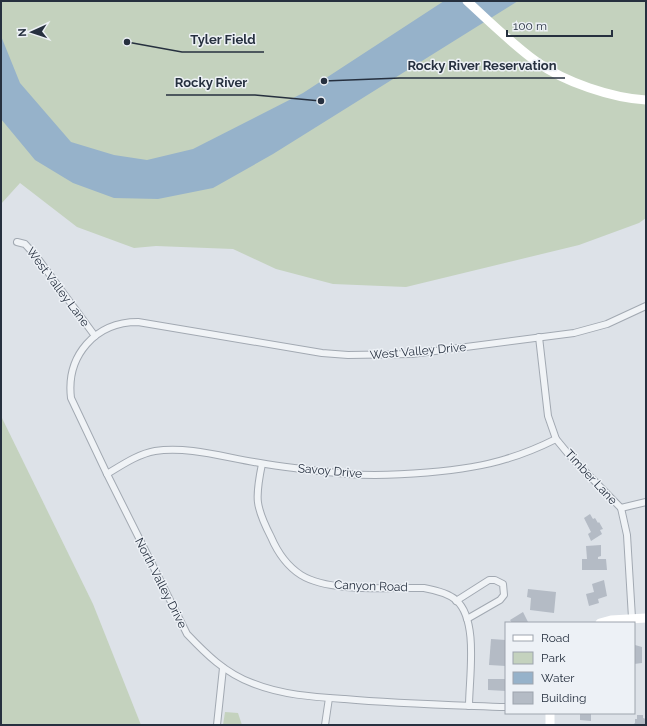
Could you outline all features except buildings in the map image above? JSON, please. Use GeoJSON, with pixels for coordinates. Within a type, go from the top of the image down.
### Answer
{"type":"FeatureCollection","features":[{"type":"Feature","properties":{"kind":"street"},"geometry":{"type":"LineString","coordinates":[[468,1],[494,26],[538,63],[587,88],[614,96],[646,100]]}},
{"type":"Feature","properties":{"kind":"street","name":"West Valley Lane"},"geometry":{"type":"LineString","coordinates":[[17,242],[25,244],[36,256],[95,336]]}},
{"type":"Feature","properties":{"kind":"street","name":"West Valley Drive"},"geometry":{"type":"LineString","coordinates":[[95,336],[123,322],[138,322],[322,353],[348,356],[412,354],[590,329],[646,307]]}},
{"type":"Feature","properties":{"kind":"street","name":"North Valley Drive"},"geometry":{"type":"LineString","coordinates":[[95,336],[79,352],[69,386],[71,398],[106,474],[187,634],[205,653],[223,668],[251,683],[270,690],[329,698],[414,705],[505,707]]}},
{"type":"Feature","properties":{"kind":"street","name":"Timber Lane"},"geometry":{"type":"LineString","coordinates":[[538,337],[548,416],[556,439],[570,456],[620,508],[627,535],[632,618]]}},
{"type":"Feature","properties":{"kind":"street","name":"Savoy Drive"},"geometry":{"type":"LineString","coordinates":[[106,474],[141,455],[156,451],[183,450],[262,464],[349,474],[388,474],[432,471],[476,466],[504,460],[528,452],[556,439]]}},
{"type":"Feature","properties":{"kind":"street","name":"Canyon Road"},"geometry":{"type":"LineString","coordinates":[[262,464],[256,492],[257,506],[261,518],[278,553],[300,574],[315,582],[335,586],[424,588],[436,590],[456,601]]}},
{"type":"Feature","properties":{"kind":"street"},"geometry":{"type":"LineString","coordinates":[[620,508],[646,502]]}},
{"type":"Feature","properties":{"kind":"street"},"geometry":{"type":"LineString","coordinates":[[466,619],[500,600],[504,595],[503,584],[500,581],[489,580],[456,601],[463,609],[470,641],[469,706]]}},
{"type":"Feature","properties":{"kind":"street"},"geometry":{"type":"LineString","coordinates":[[606,622],[632,618],[646,618]]}},
{"type":"Feature","properties":{"kind":"street"},"geometry":{"type":"LineString","coordinates":[[217,725],[223,668]]}},
{"type":"Feature","properties":{"kind":"street"},"geometry":{"type":"LineString","coordinates":[[325,725],[329,698]]}},
{"type":"Feature","properties":{"kind":"street"},"geometry":{"type":"LineString","coordinates":[[550,714],[550,725]]}},
{"type":"Feature","properties":{"kind":"green space"},"geometry":{"type":"Polygon","coordinates":[[[1,1],[646,1],[646,218],[639,223],[579,245],[406,287],[333,284],[276,269],[233,249],[156,246],[134,248],[77,227],[20,183],[1,204],[1,1]]]}},
{"type":"Feature","properties":{"kind":"green space"},"geometry":{"type":"Polygon","coordinates":[[[1,416],[93,604],[141,725],[1,725],[1,416]]]}},
{"type":"Feature","properties":{"kind":"green space"},"geometry":{"type":"Polygon","coordinates":[[[225,712],[238,713],[242,725],[223,725],[225,712]]]}},
{"type":"Feature","properties":{"kind":"water"},"geometry":{"type":"Polygon","coordinates":[[[444,1],[518,1],[273,154],[213,188],[158,199],[114,198],[73,183],[35,160],[1,119],[1,36],[20,83],[71,142],[114,155],[147,160],[193,149],[303,93],[444,1]]]}},
{"type":"Feature","properties":{"kind":"place","name":"Tyler Field"},"geometry":{"type":"Point","coordinates":[127,42]}},
{"type":"Feature","properties":{"kind":"place","name":"Rocky River Reservation"},"geometry":{"type":"Point","coordinates":[324,81]}},
{"type":"Feature","properties":{"kind":"place","name":"Rocky River"},"geometry":{"type":"Point","coordinates":[321,101]}}]}
